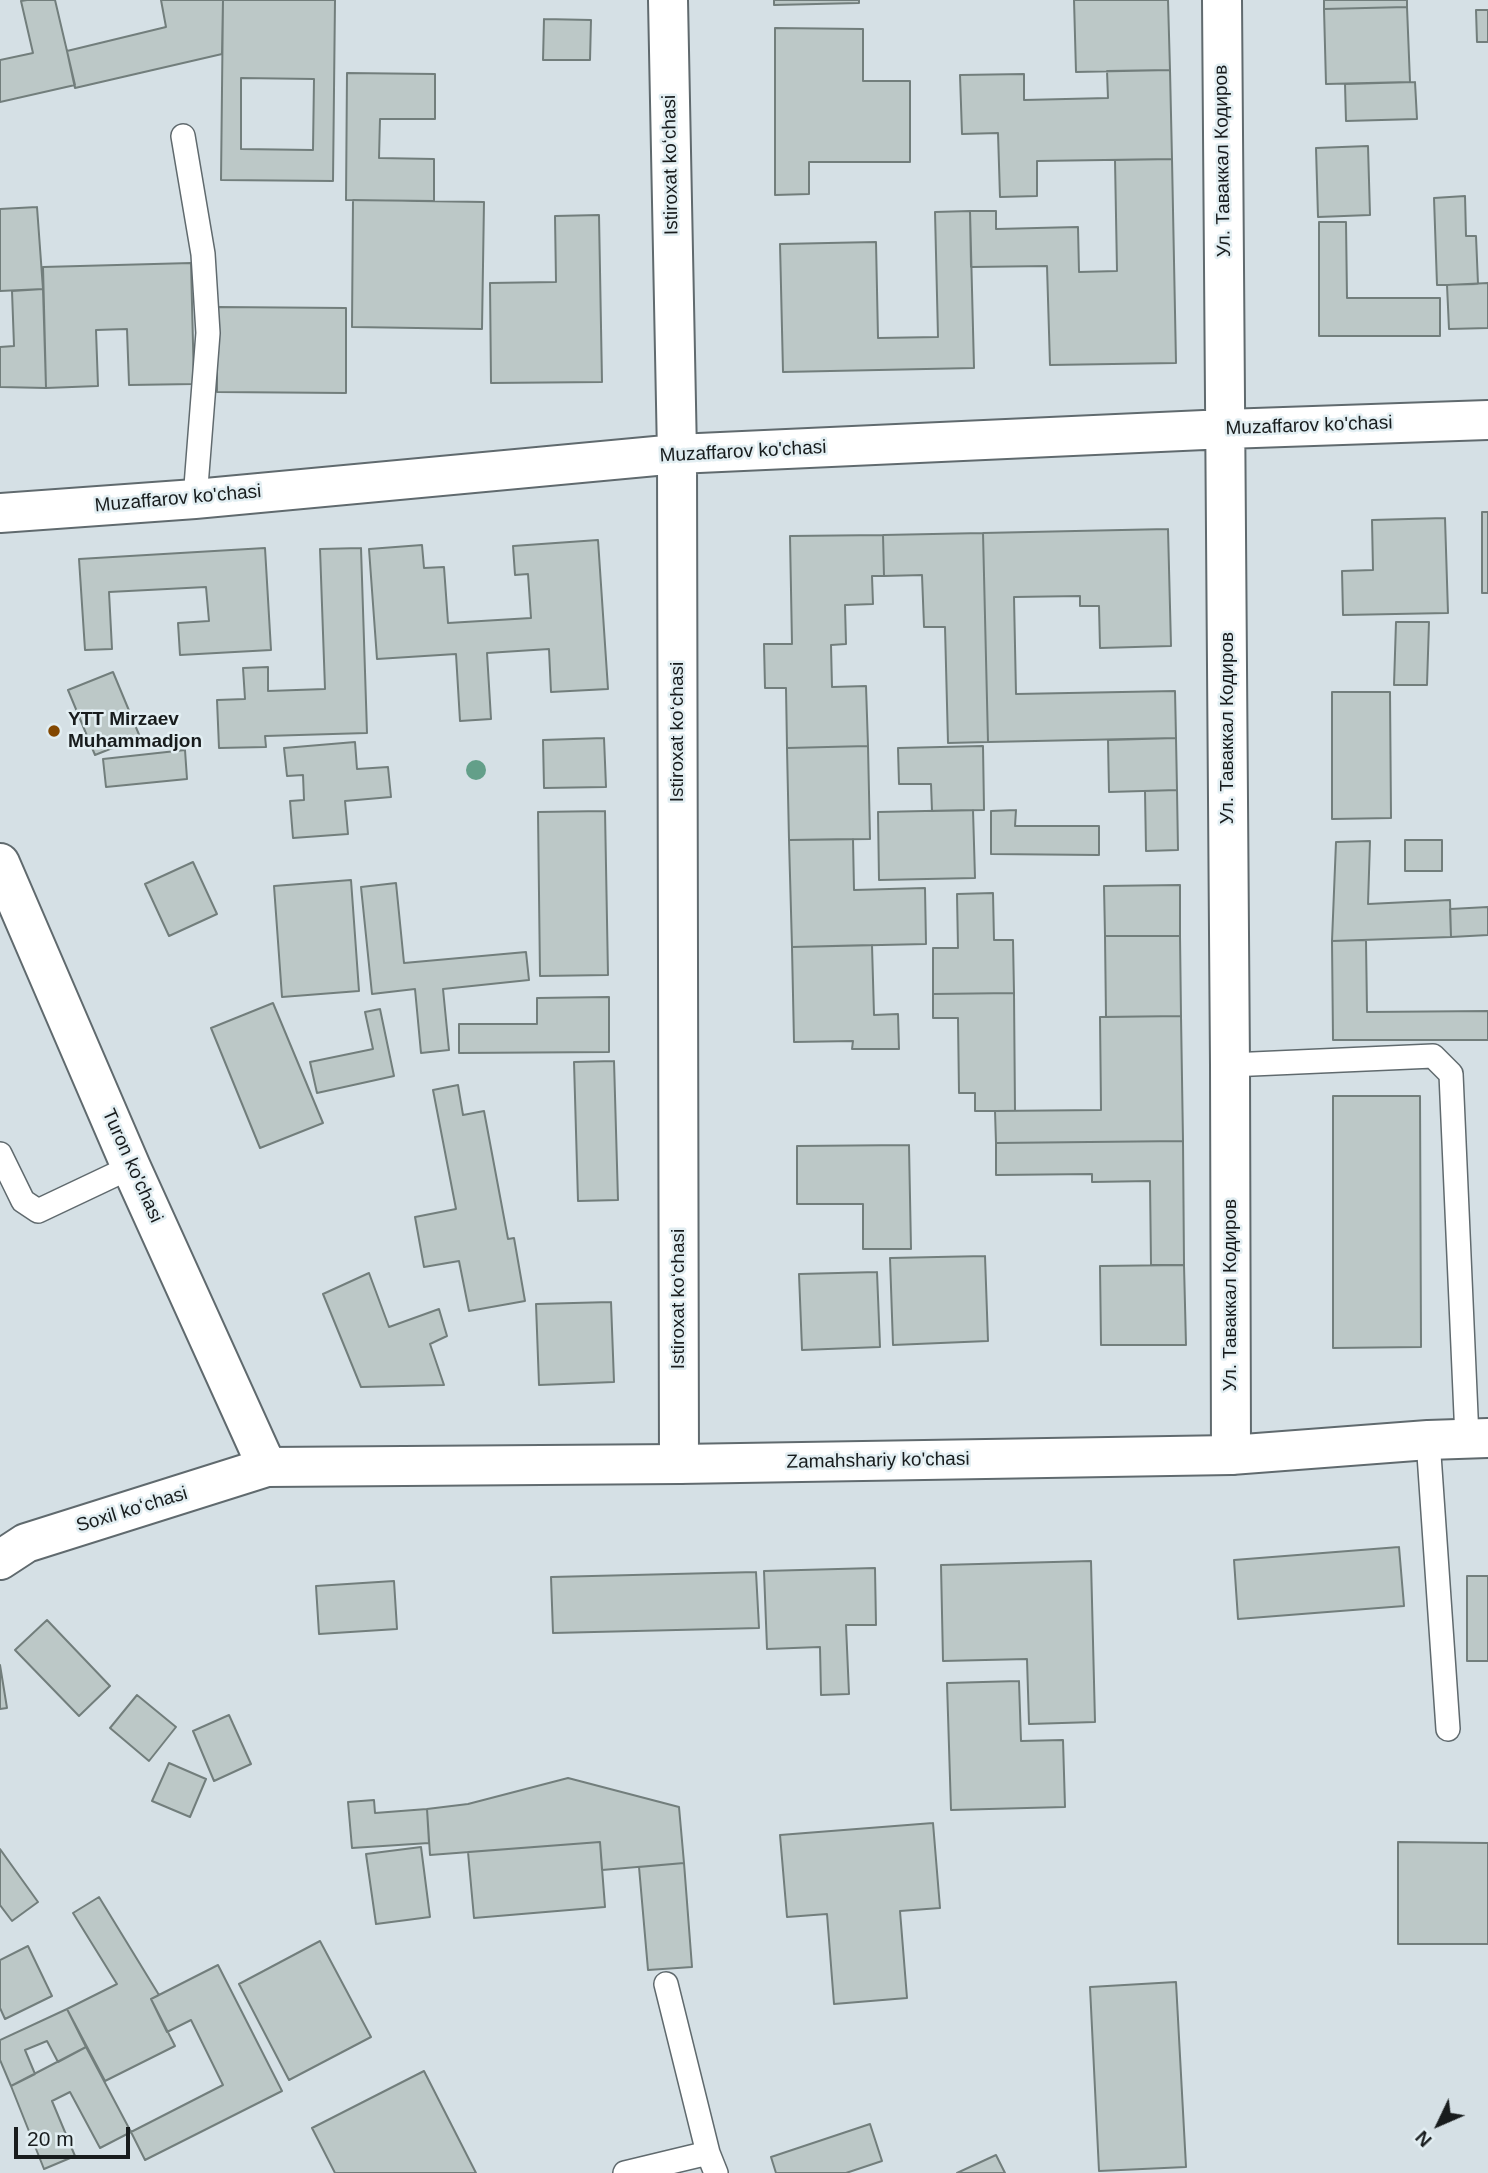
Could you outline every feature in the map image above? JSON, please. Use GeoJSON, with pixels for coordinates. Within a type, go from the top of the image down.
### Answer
{"type":"FeatureCollection","features":[{"type":"Feature","properties":{"kind":"street","name":"Istiroxat koʻchasi"},"geometry":{"type":"LineString","coordinates":[[668,0],[677,454],[679,1464]]}},
{"type":"Feature","properties":{"kind":"street","name":"Ул. Таваккал Кодиров"},"geometry":{"type":"LineString","coordinates":[[1222,0],[1231,1455]]}},
{"type":"Feature","properties":{"kind":"street","name":"Muzaffarov ko'chasi"},"geometry":{"type":"LineString","coordinates":[[0,513],[195,499],[677,454],[1488,420]]}},
{"type":"Feature","properties":{"kind":"street","name":"Turon ko'chasi"},"geometry":{"type":"LineString","coordinates":[[0,863],[131,1167],[267,1467]]}},
{"type":"Feature","properties":{"kind":"street","name":"Zamahshariy ko'chasi"},"geometry":{"type":"LineString","coordinates":[[267,1467],[679,1464],[1231,1455],[1477,1438]]}},
{"type":"Feature","properties":{"kind":"street","name":"Soxil koʻchasi"},"geometry":{"type":"LineString","coordinates":[[0,1560],[26,1543],[267,1467]]}},
{"type":"Feature","properties":{"kind":"lane"},"geometry":{"type":"LineString","coordinates":[[183,136],[203,254],[208,333],[195,499]]}},
{"type":"Feature","properties":{"kind":"lane"},"geometry":{"type":"LineString","coordinates":[[1230,1065],[1433,1056],[1451,1074],[1477,1438]]}},
{"type":"Feature","properties":{"kind":"lane"},"geometry":{"type":"LineString","coordinates":[[0,1154],[23,1201],[38,1211],[131,1167]]}},
{"type":"Feature","properties":{"kind":"lane"},"geometry":{"type":"LineString","coordinates":[[1428,1440],[1448,1729]]}},
{"type":"Feature","properties":{"kind":"lane"},"geometry":{"type":"LineString","coordinates":[[625,2173],[712,2163],[666,1984]]}},
{"type":"Feature","properties":{"kind":"building"},"geometry":{"type":"Polygon","coordinates":[[[55,0],[75,85],[0,102],[0,60],[33,53],[21,1],[55,0]]]}},
{"type":"Feature","properties":{"kind":"building"},"geometry":{"type":"Polygon","coordinates":[[[161,0],[223,0],[222,54],[75,88],[67,51],[166,27],[161,0]]]}},
{"type":"Feature","properties":{"kind":"building"},"geometry":{"type":"Polygon","coordinates":[[[223,0],[335,0],[333,181],[221,180],[223,0]],[[241,78],[241,149],[313,150],[314,79],[241,78]]]}},
{"type":"Feature","properties":{"kind":"building"},"geometry":{"type":"Polygon","coordinates":[[[774,0],[859,0],[859,3],[774,5],[774,0]]]}},
{"type":"Feature","properties":{"kind":"building"},"geometry":{"type":"Polygon","coordinates":[[[1074,0],[1168,0],[1170,70],[1076,72],[1074,0]]]}},
{"type":"Feature","properties":{"kind":"building"},"geometry":{"type":"Polygon","coordinates":[[[1324,0],[1407,0],[1407,7],[1324,9],[1324,0]]]}},
{"type":"Feature","properties":{"kind":"building"},"geometry":{"type":"Polygon","coordinates":[[[1407,7],[1410,82],[1326,84],[1324,9],[1407,7]]]}},
{"type":"Feature","properties":{"kind":"building"},"geometry":{"type":"Polygon","coordinates":[[[1476,10],[1488,10],[1488,42],[1477,42],[1476,10]]]}},
{"type":"Feature","properties":{"kind":"building"},"geometry":{"type":"Polygon","coordinates":[[[544,19],[591,20],[590,60],[543,60],[544,19]]]}},
{"type":"Feature","properties":{"kind":"building"},"geometry":{"type":"Polygon","coordinates":[[[775,28],[863,29],[863,81],[910,81],[910,162],[809,162],[809,194],[775,195],[775,28]]]}},
{"type":"Feature","properties":{"kind":"building"},"geometry":{"type":"Polygon","coordinates":[[[1170,70],[1172,159],[1037,161],[1037,196],[1000,197],[998,133],[962,134],[960,75],[1024,74],[1024,100],[1108,98],[1107,71],[1170,70]]]}},
{"type":"Feature","properties":{"kind":"building"},"geometry":{"type":"Polygon","coordinates":[[[347,73],[435,74],[435,119],[380,119],[379,158],[434,159],[434,201],[346,200],[347,73]]]}},
{"type":"Feature","properties":{"kind":"building"},"geometry":{"type":"Polygon","coordinates":[[[1415,82],[1417,119],[1346,121],[1345,84],[1415,82]]]}},
{"type":"Feature","properties":{"kind":"building"},"geometry":{"type":"Polygon","coordinates":[[[1368,146],[1370,215],[1318,217],[1316,148],[1368,146]]]}},
{"type":"Feature","properties":{"kind":"building"},"geometry":{"type":"Polygon","coordinates":[[[1172,159],[1176,363],[1050,365],[1047,266],[971,267],[970,211],[996,211],[996,229],[1078,227],[1079,272],[1117,271],[1115,160],[1172,159]]]}},
{"type":"Feature","properties":{"kind":"building"},"geometry":{"type":"Polygon","coordinates":[[[1465,196],[1466,236],[1476,236],[1478,284],[1437,285],[1434,198],[1465,196]]]}},
{"type":"Feature","properties":{"kind":"building"},"geometry":{"type":"Polygon","coordinates":[[[353,200],[484,202],[482,329],[352,327],[353,200]]]}},
{"type":"Feature","properties":{"kind":"building"},"geometry":{"type":"Polygon","coordinates":[[[37,207],[43,289],[0,291],[0,209],[37,207]]]}},
{"type":"Feature","properties":{"kind":"building"},"geometry":{"type":"Polygon","coordinates":[[[970,211],[974,368],[783,372],[780,244],[876,242],[878,338],[938,337],[935,212],[970,211]]]}},
{"type":"Feature","properties":{"kind":"building"},"geometry":{"type":"Polygon","coordinates":[[[599,215],[602,382],[491,383],[490,283],[556,282],[555,216],[599,215]]]}},
{"type":"Feature","properties":{"kind":"building"},"geometry":{"type":"Polygon","coordinates":[[[1319,222],[1346,222],[1347,298],[1440,298],[1440,336],[1319,336],[1319,222]]]}},
{"type":"Feature","properties":{"kind":"building"},"geometry":{"type":"Polygon","coordinates":[[[191,263],[194,384],[129,385],[127,329],[96,330],[98,386],[46,388],[43,267],[191,263]]]}},
{"type":"Feature","properties":{"kind":"building"},"geometry":{"type":"Polygon","coordinates":[[[1488,283],[1488,328],[1449,329],[1447,285],[1488,283]]]}},
{"type":"Feature","properties":{"kind":"building"},"geometry":{"type":"Polygon","coordinates":[[[43,289],[46,388],[0,387],[0,347],[14,346],[12,291],[43,289]]]}},
{"type":"Feature","properties":{"kind":"building"},"geometry":{"type":"Polygon","coordinates":[[[217,307],[346,308],[346,393],[217,392],[217,307]]]}},
{"type":"Feature","properties":{"kind":"building"},"geometry":{"type":"Polygon","coordinates":[[[1482,512],[1488,512],[1488,593],[1482,593],[1482,512]]]}},
{"type":"Feature","properties":{"kind":"building"},"geometry":{"type":"Polygon","coordinates":[[[1445,518],[1448,613],[1343,615],[1342,571],[1373,570],[1372,520],[1445,518]]]}},
{"type":"Feature","properties":{"kind":"building"},"geometry":{"type":"Polygon","coordinates":[[[1168,529],[1171,646],[1100,648],[1099,606],[1080,606],[1080,596],[1014,597],[1016,694],[1175,691],[1176,738],[988,742],[983,533],[1168,529]]]}},
{"type":"Feature","properties":{"kind":"building"},"geometry":{"type":"Polygon","coordinates":[[[983,533],[988,742],[948,743],[945,627],[924,627],[922,575],[884,576],[883,535],[983,533]]]}},
{"type":"Feature","properties":{"kind":"building"},"geometry":{"type":"Polygon","coordinates":[[[883,535],[884,576],[872,576],[873,604],[845,605],[846,644],[831,645],[832,687],[866,686],[868,746],[787,748],[786,688],[765,688],[764,644],[792,644],[790,536],[883,535]]]}},
{"type":"Feature","properties":{"kind":"building"},"geometry":{"type":"Polygon","coordinates":[[[598,540],[608,689],[551,692],[549,649],[487,653],[491,719],[460,721],[456,654],[377,659],[369,549],[422,545],[424,568],[444,567],[448,623],[531,618],[528,574],[515,575],[513,546],[598,540]]]}},
{"type":"Feature","properties":{"kind":"building"},"geometry":{"type":"Polygon","coordinates":[[[265,548],[271,650],[180,655],[178,623],[209,621],[206,587],[109,592],[112,649],[85,650],[79,559],[265,548]]]}},
{"type":"Feature","properties":{"kind":"building"},"geometry":{"type":"Polygon","coordinates":[[[361,548],[367,733],[265,736],[266,747],[219,748],[217,700],[245,699],[243,668],[268,667],[268,691],[325,689],[320,549],[361,548]]]}},
{"type":"Feature","properties":{"kind":"building"},"geometry":{"type":"Polygon","coordinates":[[[1396,622],[1429,622],[1427,685],[1394,685],[1396,622]]]}},
{"type":"Feature","properties":{"kind":"building"},"geometry":{"type":"Polygon","coordinates":[[[113,672],[140,737],[95,755],[68,690],[113,672]]]}},
{"type":"Feature","properties":{"kind":"building"},"geometry":{"type":"Polygon","coordinates":[[[1332,692],[1390,692],[1391,818],[1332,819],[1332,692]]]}},
{"type":"Feature","properties":{"kind":"building"},"geometry":{"type":"Polygon","coordinates":[[[604,738],[606,787],[544,788],[543,740],[604,738]]]}},
{"type":"Feature","properties":{"kind":"building"},"geometry":{"type":"Polygon","coordinates":[[[1176,738],[1177,790],[1109,792],[1108,740],[1176,738]]]}},
{"type":"Feature","properties":{"kind":"building"},"geometry":{"type":"Polygon","coordinates":[[[355,742],[357,769],[388,767],[391,797],[345,801],[348,834],[293,838],[290,801],[304,800],[303,775],[287,776],[284,748],[355,742]]]}},
{"type":"Feature","properties":{"kind":"building"},"geometry":{"type":"Polygon","coordinates":[[[868,746],[870,839],[789,840],[787,748],[868,746]]]}},
{"type":"Feature","properties":{"kind":"building"},"geometry":{"type":"Polygon","coordinates":[[[983,746],[984,810],[932,811],[931,784],[899,784],[898,748],[983,746]]]}},
{"type":"Feature","properties":{"kind":"building"},"geometry":{"type":"Polygon","coordinates":[[[185,750],[187,779],[106,787],[103,759],[185,750]]]}},
{"type":"Feature","properties":{"kind":"building"},"geometry":{"type":"Polygon","coordinates":[[[1177,790],[1178,850],[1146,851],[1145,791],[1177,790]]]}},
{"type":"Feature","properties":{"kind":"building"},"geometry":{"type":"Polygon","coordinates":[[[973,810],[975,878],[879,880],[878,812],[973,810]]]}},
{"type":"Feature","properties":{"kind":"building"},"geometry":{"type":"Polygon","coordinates":[[[1016,810],[1015,826],[1099,826],[1099,855],[991,854],[991,811],[1016,810]]]}},
{"type":"Feature","properties":{"kind":"building"},"geometry":{"type":"Polygon","coordinates":[[[605,811],[608,975],[540,976],[538,812],[605,811]]]}},
{"type":"Feature","properties":{"kind":"building"},"geometry":{"type":"Polygon","coordinates":[[[853,839],[854,890],[925,888],[926,944],[792,947],[789,840],[853,839]]]}},
{"type":"Feature","properties":{"kind":"building"},"geometry":{"type":"Polygon","coordinates":[[[1405,840],[1442,840],[1442,871],[1405,871],[1405,840]]]}},
{"type":"Feature","properties":{"kind":"building"},"geometry":{"type":"Polygon","coordinates":[[[1370,841],[1368,904],[1450,900],[1451,937],[1332,941],[1336,842],[1370,841]]]}},
{"type":"Feature","properties":{"kind":"building"},"geometry":{"type":"Polygon","coordinates":[[[193,862],[217,914],[169,936],[145,884],[193,862]]]}},
{"type":"Feature","properties":{"kind":"building"},"geometry":{"type":"Polygon","coordinates":[[[351,880],[359,991],[282,997],[274,886],[351,880]]]}},
{"type":"Feature","properties":{"kind":"building"},"geometry":{"type":"Polygon","coordinates":[[[396,883],[404,963],[526,952],[529,980],[443,989],[449,1050],[421,1053],[415,989],[372,994],[361,887],[396,883]]]}},
{"type":"Feature","properties":{"kind":"building"},"geometry":{"type":"Polygon","coordinates":[[[1180,885],[1180,936],[1105,936],[1104,886],[1180,885]]]}},
{"type":"Feature","properties":{"kind":"building"},"geometry":{"type":"Polygon","coordinates":[[[993,893],[994,940],[1013,940],[1014,993],[933,994],[933,948],[958,948],[957,894],[993,893]]]}},
{"type":"Feature","properties":{"kind":"building"},"geometry":{"type":"Polygon","coordinates":[[[1488,907],[1488,935],[1451,937],[1450,909],[1488,907]]]}},
{"type":"Feature","properties":{"kind":"building"},"geometry":{"type":"Polygon","coordinates":[[[1105,936],[1180,936],[1181,1016],[1106,1017],[1105,936]]]}},
{"type":"Feature","properties":{"kind":"building"},"geometry":{"type":"Polygon","coordinates":[[[1366,940],[1367,1012],[1488,1011],[1488,1040],[1333,1040],[1332,941],[1366,940]]]}},
{"type":"Feature","properties":{"kind":"building"},"geometry":{"type":"Polygon","coordinates":[[[872,945],[874,1015],[898,1014],[899,1049],[852,1049],[853,1041],[794,1042],[792,947],[872,945]]]}},
{"type":"Feature","properties":{"kind":"building"},"geometry":{"type":"Polygon","coordinates":[[[1014,993],[1015,1111],[975,1111],[975,1093],[959,1093],[958,1018],[933,1018],[933,994],[1014,993]]]}},
{"type":"Feature","properties":{"kind":"building"},"geometry":{"type":"Polygon","coordinates":[[[609,997],[609,1052],[459,1053],[459,1024],[537,1024],[537,998],[609,997]]]}},
{"type":"Feature","properties":{"kind":"building"},"geometry":{"type":"Polygon","coordinates":[[[273,1003],[323,1123],[260,1148],[211,1028],[273,1003]]]}},
{"type":"Feature","properties":{"kind":"building"},"geometry":{"type":"Polygon","coordinates":[[[380,1009],[394,1076],[317,1093],[310,1062],[373,1049],[365,1012],[380,1009]]]}},
{"type":"Feature","properties":{"kind":"building"},"geometry":{"type":"Polygon","coordinates":[[[1181,1016],[1183,1141],[996,1143],[995,1111],[1101,1110],[1100,1017],[1181,1016]]]}},
{"type":"Feature","properties":{"kind":"building"},"geometry":{"type":"Polygon","coordinates":[[[614,1061],[618,1200],[578,1201],[574,1062],[614,1061]]]}},
{"type":"Feature","properties":{"kind":"building"},"geometry":{"type":"Polygon","coordinates":[[[458,1085],[463,1115],[484,1111],[508,1239],[514,1238],[525,1301],[469,1311],[459,1261],[424,1267],[415,1217],[456,1209],[433,1090],[458,1085]]]}},
{"type":"Feature","properties":{"kind":"building"},"geometry":{"type":"Polygon","coordinates":[[[1333,1096],[1420,1096],[1421,1347],[1333,1348],[1333,1096]]]}},
{"type":"Feature","properties":{"kind":"building"},"geometry":{"type":"Polygon","coordinates":[[[1183,1141],[1184,1265],[1151,1265],[1150,1181],[1092,1182],[1092,1174],[996,1175],[996,1143],[1183,1141]]]}},
{"type":"Feature","properties":{"kind":"building"},"geometry":{"type":"Polygon","coordinates":[[[909,1145],[911,1249],[863,1249],[863,1204],[797,1204],[797,1146],[909,1145]]]}},
{"type":"Feature","properties":{"kind":"building"},"geometry":{"type":"Polygon","coordinates":[[[985,1256],[988,1341],[893,1345],[890,1258],[985,1256]]]}},
{"type":"Feature","properties":{"kind":"building"},"geometry":{"type":"Polygon","coordinates":[[[1184,1265],[1186,1345],[1101,1345],[1100,1266],[1184,1265]]]}},
{"type":"Feature","properties":{"kind":"building"},"geometry":{"type":"Polygon","coordinates":[[[877,1272],[880,1347],[802,1350],[799,1274],[877,1272]]]}},
{"type":"Feature","properties":{"kind":"building"},"geometry":{"type":"Polygon","coordinates":[[[369,1273],[389,1327],[439,1309],[447,1336],[430,1344],[444,1385],[361,1387],[323,1294],[369,1273]]]}},
{"type":"Feature","properties":{"kind":"building"},"geometry":{"type":"Polygon","coordinates":[[[611,1302],[614,1382],[539,1385],[536,1304],[611,1302]]]}},
{"type":"Feature","properties":{"kind":"building"},"geometry":{"type":"Polygon","coordinates":[[[1399,1547],[1404,1606],[1238,1619],[1234,1560],[1399,1547]]]}},
{"type":"Feature","properties":{"kind":"building"},"geometry":{"type":"Polygon","coordinates":[[[1091,1561],[1095,1722],[1029,1724],[1027,1659],[943,1661],[941,1565],[1091,1561]]]}},
{"type":"Feature","properties":{"kind":"building"},"geometry":{"type":"Polygon","coordinates":[[[875,1568],[876,1625],[846,1625],[849,1694],[821,1695],[820,1647],[767,1649],[764,1571],[875,1568]]]}},
{"type":"Feature","properties":{"kind":"building"},"geometry":{"type":"Polygon","coordinates":[[[756,1572],[759,1628],[553,1633],[551,1577],[756,1572]]]}},
{"type":"Feature","properties":{"kind":"building"},"geometry":{"type":"Polygon","coordinates":[[[1467,1576],[1488,1576],[1488,1661],[1467,1661],[1467,1576]]]}},
{"type":"Feature","properties":{"kind":"building"},"geometry":{"type":"Polygon","coordinates":[[[394,1581],[397,1629],[319,1634],[316,1586],[394,1581]]]}},
{"type":"Feature","properties":{"kind":"building"},"geometry":{"type":"Polygon","coordinates":[[[47,1620],[110,1686],[79,1716],[15,1650],[47,1620]]]}},
{"type":"Feature","properties":{"kind":"building"},"geometry":{"type":"Polygon","coordinates":[[[0,1665],[7,1708],[0,1709],[0,1665]]]}},
{"type":"Feature","properties":{"kind":"building"},"geometry":{"type":"Polygon","coordinates":[[[1019,1681],[1021,1741],[1063,1740],[1065,1807],[951,1810],[947,1683],[1019,1681]]]}},
{"type":"Feature","properties":{"kind":"building"},"geometry":{"type":"Polygon","coordinates":[[[137,1695],[176,1727],[149,1761],[110,1728],[137,1695]]]}},
{"type":"Feature","properties":{"kind":"building"},"geometry":{"type":"Polygon","coordinates":[[[229,1715],[251,1764],[214,1781],[193,1731],[229,1715]]]}},
{"type":"Feature","properties":{"kind":"building"},"geometry":{"type":"Polygon","coordinates":[[[169,1763],[206,1779],[190,1817],[152,1801],[169,1763]]]}},
{"type":"Feature","properties":{"kind":"building"},"geometry":{"type":"Polygon","coordinates":[[[568,1778],[679,1807],[684,1863],[602,1870],[600,1842],[430,1855],[427,1809],[468,1804],[568,1778]]]}},
{"type":"Feature","properties":{"kind":"building"},"geometry":{"type":"Polygon","coordinates":[[[374,1800],[375,1813],[427,1809],[429,1843],[352,1848],[348,1802],[374,1800]]]}},
{"type":"Feature","properties":{"kind":"building"},"geometry":{"type":"Polygon","coordinates":[[[933,1823],[940,1908],[900,1911],[907,1998],[834,2004],[827,1914],[787,1917],[780,1835],[933,1823]]]}},
{"type":"Feature","properties":{"kind":"building"},"geometry":{"type":"Polygon","coordinates":[[[600,1842],[605,1907],[474,1918],[468,1852],[600,1842]]]}},
{"type":"Feature","properties":{"kind":"building"},"geometry":{"type":"Polygon","coordinates":[[[1398,1842],[1488,1843],[1488,1944],[1398,1944],[1398,1842]]]}},
{"type":"Feature","properties":{"kind":"building"},"geometry":{"type":"Polygon","coordinates":[[[421,1847],[430,1917],[376,1924],[366,1854],[421,1847]]]}},
{"type":"Feature","properties":{"kind":"building"},"geometry":{"type":"Polygon","coordinates":[[[0,1849],[38,1902],[12,1921],[0,1905],[0,1849]]]}},
{"type":"Feature","properties":{"kind":"building"},"geometry":{"type":"Polygon","coordinates":[[[684,1863],[692,1967],[648,1970],[639,1867],[684,1863]]]}},
{"type":"Feature","properties":{"kind":"building"},"geometry":{"type":"Polygon","coordinates":[[[99,1897],[159,1995],[151,1999],[175,2046],[105,2081],[67,2009],[117,1984],[73,1913],[99,1897]]]}},
{"type":"Feature","properties":{"kind":"building"},"geometry":{"type":"Polygon","coordinates":[[[320,1941],[371,2037],[289,2080],[239,1984],[320,1941]]]}},
{"type":"Feature","properties":{"kind":"building"},"geometry":{"type":"Polygon","coordinates":[[[28,1946],[52,1996],[5,2019],[0,2008],[0,1960],[28,1946]]]}},
{"type":"Feature","properties":{"kind":"building"},"geometry":{"type":"Polygon","coordinates":[[[218,1965],[282,2091],[145,2160],[131,2132],[223,2085],[191,2020],[167,2032],[151,1999],[218,1965]]]}},
{"type":"Feature","properties":{"kind":"building"},"geometry":{"type":"Polygon","coordinates":[[[1176,1982],[1186,2167],[1099,2171],[1090,1987],[1176,1982]]]}},
{"type":"Feature","properties":{"kind":"building"},"geometry":{"type":"Polygon","coordinates":[[[67,2009],[86,2047],[58,2062],[47,2041],[25,2050],[35,2074],[11,2086],[0,2060],[0,2040],[67,2009]]]}},
{"type":"Feature","properties":{"kind":"building"},"geometry":{"type":"Polygon","coordinates":[[[86,2047],[131,2132],[100,2148],[70,2092],[52,2101],[75,2156],[44,2169],[11,2086],[86,2047]]]}},
{"type":"Feature","properties":{"kind":"building"},"geometry":{"type":"Polygon","coordinates":[[[424,2071],[476,2173],[335,2173],[312,2128],[424,2071]]]}},
{"type":"Feature","properties":{"kind":"building"},"geometry":{"type":"Polygon","coordinates":[[[870,2124],[882,2161],[846,2173],[776,2173],[771,2157],[870,2124]]]}},
{"type":"Feature","properties":{"kind":"building"},"geometry":{"type":"Polygon","coordinates":[[[996,2155],[1005,2173],[957,2173],[996,2155]]]}},
{"type":"Feature","properties":{"kind":"place","name":"YTT Mirzaev Muhammadjon"},"geometry":{"type":"Point","coordinates":[54,731]}}]}
